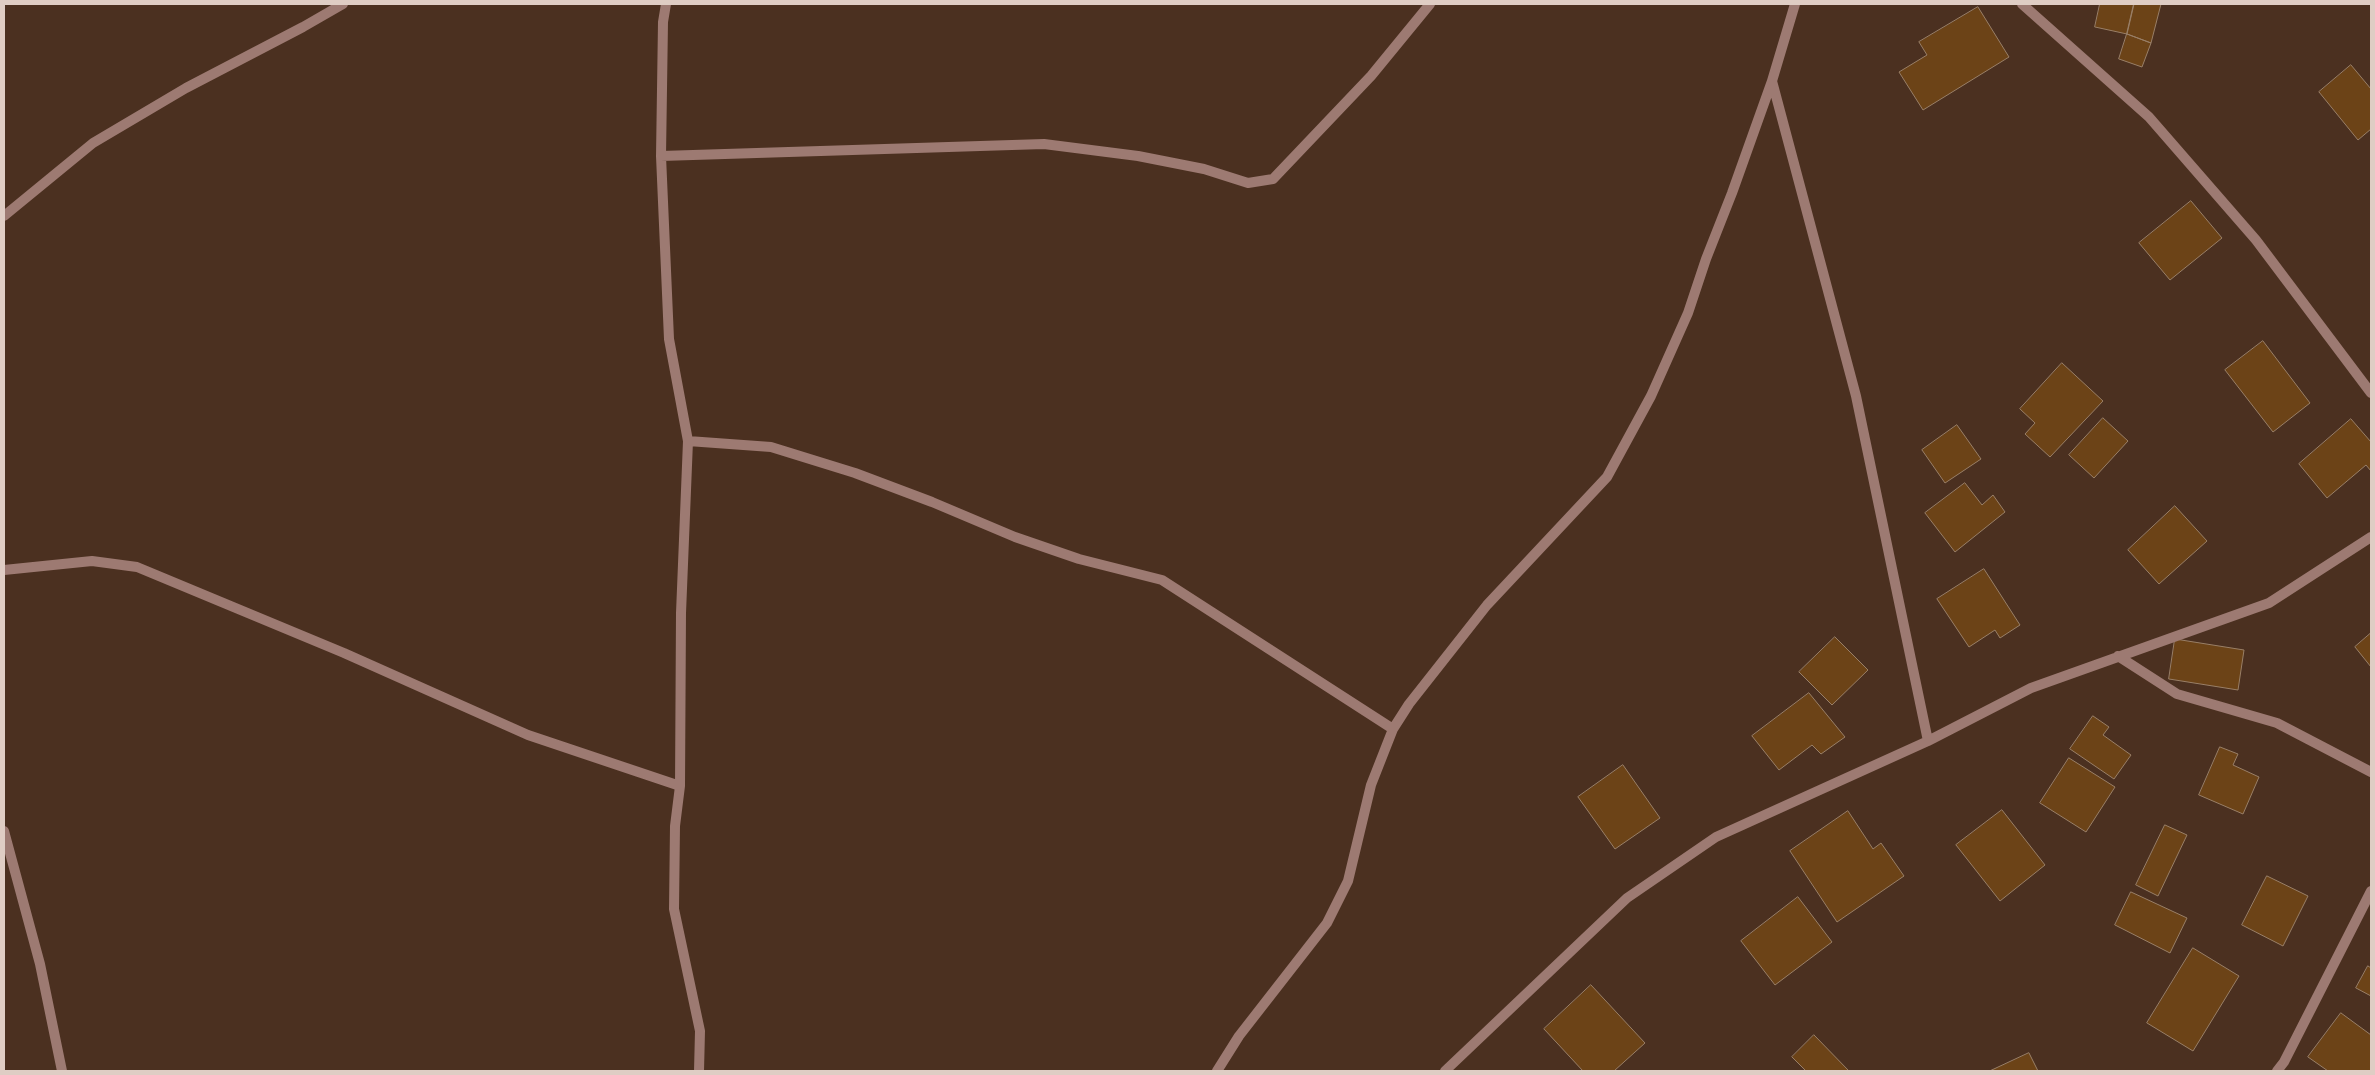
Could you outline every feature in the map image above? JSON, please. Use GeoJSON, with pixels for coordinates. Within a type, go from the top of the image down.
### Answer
{"type":"FeatureCollection","features":[{"type":"Feature","properties":{"kind":"street"},"geometry":{"type":"LineString","coordinates":[[4,216],[93,143],[186,88],[343,4]]}},
{"type":"Feature","properties":{"kind":"street"},"geometry":{"type":"LineString","coordinates":[[666,4],[663,22],[661,156],[669,340],[688,441],[681,613],[680,786],[676,826],[674,909],[700,1031],[699,1071]]}},
{"type":"Feature","properties":{"kind":"street"},"geometry":{"type":"LineString","coordinates":[[661,156],[1044,144],[1138,156],[1204,169],[1248,183],[1273,179],[1371,76],[1430,4]]}},
{"type":"Feature","properties":{"kind":"street"},"geometry":{"type":"LineString","coordinates":[[1217,1071],[1239,1036],[1327,923],[1348,881],[1371,785],[1393,729],[1409,704],[1487,605],[1558,526],[1607,477],[1651,396],[1688,313],[1772,81],[1795,4]]}},
{"type":"Feature","properties":{"kind":"street"},"geometry":{"type":"LineString","coordinates":[[2022,4],[2149,117],[2256,240],[2371,393]]}},
{"type":"Feature","properties":{"kind":"street"},"geometry":{"type":"LineString","coordinates":[[1772,81],[1856,396],[1928,741]]}},
{"type":"Feature","properties":{"kind":"street"},"geometry":{"type":"LineString","coordinates":[[688,441],[771,447],[855,473],[932,502],[1015,537],[1079,559],[1162,580],[1393,729]]}},
{"type":"Feature","properties":{"kind":"street"},"geometry":{"type":"LineString","coordinates":[[1445,1071],[1627,898],[1716,837],[1928,741],[2030,688],[2269,603],[2371,537]]}},
{"type":"Feature","properties":{"kind":"street"},"geometry":{"type":"LineString","coordinates":[[4,570],[92,562],[136,567],[344,654],[528,735],[680,786]]}},
{"type":"Feature","properties":{"kind":"street"},"geometry":{"type":"LineString","coordinates":[[2118,656],[2177,694],[2277,723],[2371,772]]}},
{"type":"Feature","properties":{"kind":"street"},"geometry":{"type":"LineString","coordinates":[[4,831],[40,964],[62,1071]]}},
{"type":"Feature","properties":{"kind":"street"},"geometry":{"type":"LineString","coordinates":[[2277,1071],[2284,1062],[2371,891]]}},
{"type":"Feature","properties":{"kind":"building"},"geometry":{"type":"Polygon","coordinates":[[[2100,4],[2134,4],[2127,34],[2095,27],[2100,4]]]}},
{"type":"Feature","properties":{"kind":"building"},"geometry":{"type":"Polygon","coordinates":[[[2134,4],[2161,4],[2151,43],[2127,34],[2134,4]]]}},
{"type":"Feature","properties":{"kind":"building"},"geometry":{"type":"Polygon","coordinates":[[[1978,7],[2009,57],[1923,110],[1899,72],[1927,55],[1919,42],[1978,7]]]}},
{"type":"Feature","properties":{"kind":"building"},"geometry":{"type":"Polygon","coordinates":[[[2127,34],[2151,43],[2142,67],[2119,59],[2127,34]]]}},
{"type":"Feature","properties":{"kind":"building"},"geometry":{"type":"Polygon","coordinates":[[[2351,65],[2371,89],[2371,129],[2358,140],[2319,92],[2351,65]]]}},
{"type":"Feature","properties":{"kind":"building"},"geometry":{"type":"Polygon","coordinates":[[[2191,201],[2222,238],[2170,280],[2139,243],[2191,201]]]}},
{"type":"Feature","properties":{"kind":"building"},"geometry":{"type":"Polygon","coordinates":[[[2263,341],[2310,403],[2273,432],[2225,370],[2263,341]]]}},
{"type":"Feature","properties":{"kind":"building"},"geometry":{"type":"Polygon","coordinates":[[[2062,363],[2103,401],[2050,457],[2025,434],[2035,423],[2020,409],[2062,363]]]}},
{"type":"Feature","properties":{"kind":"building"},"geometry":{"type":"Polygon","coordinates":[[[2103,418],[2128,441],[2094,478],[2069,455],[2103,418]]]}},
{"type":"Feature","properties":{"kind":"building"},"geometry":{"type":"Polygon","coordinates":[[[2351,419],[2371,442],[2371,471],[2366,465],[2327,498],[2299,464],[2351,419]]]}},
{"type":"Feature","properties":{"kind":"building"},"geometry":{"type":"Polygon","coordinates":[[[1957,425],[1981,459],[1945,483],[1922,450],[1957,425]]]}},
{"type":"Feature","properties":{"kind":"building"},"geometry":{"type":"Polygon","coordinates":[[[1965,483],[1982,505],[1993,495],[2005,512],[1955,552],[1925,513],[1965,483]]]}},
{"type":"Feature","properties":{"kind":"building"},"geometry":{"type":"Polygon","coordinates":[[[2175,506],[2207,541],[2159,584],[2128,550],[2175,506]]]}},
{"type":"Feature","properties":{"kind":"building"},"geometry":{"type":"Polygon","coordinates":[[[1984,569],[2020,625],[2000,638],[1995,630],[1969,647],[1937,599],[1984,569]]]}},
{"type":"Feature","properties":{"kind":"building"},"geometry":{"type":"Polygon","coordinates":[[[2371,633],[2371,667],[2355,647],[2371,633]]]}},
{"type":"Feature","properties":{"kind":"building"},"geometry":{"type":"Polygon","coordinates":[[[1835,637],[1868,670],[1832,705],[1799,672],[1835,637]]]}},
{"type":"Feature","properties":{"kind":"building"},"geometry":{"type":"Polygon","coordinates":[[[2175,639],[2244,650],[2238,690],[2169,679],[2175,639]]]}},
{"type":"Feature","properties":{"kind":"building"},"geometry":{"type":"Polygon","coordinates":[[[1809,693],[1845,737],[1821,754],[1812,745],[1779,770],[1752,736],[1809,693]]]}},
{"type":"Feature","properties":{"kind":"building"},"geometry":{"type":"Polygon","coordinates":[[[2093,716],[2109,727],[2103,735],[2131,755],[2114,779],[2070,749],[2093,716]]]}},
{"type":"Feature","properties":{"kind":"building"},"geometry":{"type":"Polygon","coordinates":[[[2220,747],[2238,754],[2233,765],[2259,777],[2243,814],[2199,795],[2220,747]]]}},
{"type":"Feature","properties":{"kind":"building"},"geometry":{"type":"Polygon","coordinates":[[[2069,758],[2115,787],[2086,832],[2040,803],[2069,758]]]}},
{"type":"Feature","properties":{"kind":"building"},"geometry":{"type":"Polygon","coordinates":[[[1623,765],[1660,818],[1615,849],[1578,797],[1623,765]]]}},
{"type":"Feature","properties":{"kind":"building"},"geometry":{"type":"Polygon","coordinates":[[[2002,810],[2045,865],[2000,901],[1956,845],[2002,810]]]}},
{"type":"Feature","properties":{"kind":"building"},"geometry":{"type":"Polygon","coordinates":[[[1848,811],[1873,849],[1881,843],[1904,876],[1837,922],[1790,851],[1848,811]]]}},
{"type":"Feature","properties":{"kind":"building"},"geometry":{"type":"Polygon","coordinates":[[[2165,825],[2187,835],[2158,896],[2136,885],[2165,825]]]}},
{"type":"Feature","properties":{"kind":"building"},"geometry":{"type":"Polygon","coordinates":[[[2267,876],[2308,896],[2283,946],[2242,925],[2267,876]]]}},
{"type":"Feature","properties":{"kind":"building"},"geometry":{"type":"Polygon","coordinates":[[[2131,892],[2187,918],[2170,953],[2115,925],[2131,892]]]}},
{"type":"Feature","properties":{"kind":"building"},"geometry":{"type":"Polygon","coordinates":[[[1798,897],[1832,942],[1775,985],[1741,941],[1798,897]]]}},
{"type":"Feature","properties":{"kind":"building"},"geometry":{"type":"Polygon","coordinates":[[[2193,948],[2239,976],[2193,1051],[2147,1023],[2193,948]]]}},
{"type":"Feature","properties":{"kind":"building"},"geometry":{"type":"Polygon","coordinates":[[[2368,966],[2371,968],[2371,996],[2356,988],[2368,966]]]}},
{"type":"Feature","properties":{"kind":"building"},"geometry":{"type":"Polygon","coordinates":[[[1591,985],[1645,1043],[1614,1071],[1583,1071],[1544,1029],[1591,985]]]}},
{"type":"Feature","properties":{"kind":"building"},"geometry":{"type":"Polygon","coordinates":[[[2341,1013],[2371,1035],[2371,1071],[2328,1071],[2308,1057],[2341,1013]]]}},
{"type":"Feature","properties":{"kind":"building"},"geometry":{"type":"Polygon","coordinates":[[[1814,1035],[1849,1071],[1806,1071],[1792,1057],[1814,1035]]]}},
{"type":"Feature","properties":{"kind":"building"},"geometry":{"type":"Polygon","coordinates":[[[2029,1053],[2038,1071],[1990,1071],[2029,1053]]]}}]}
